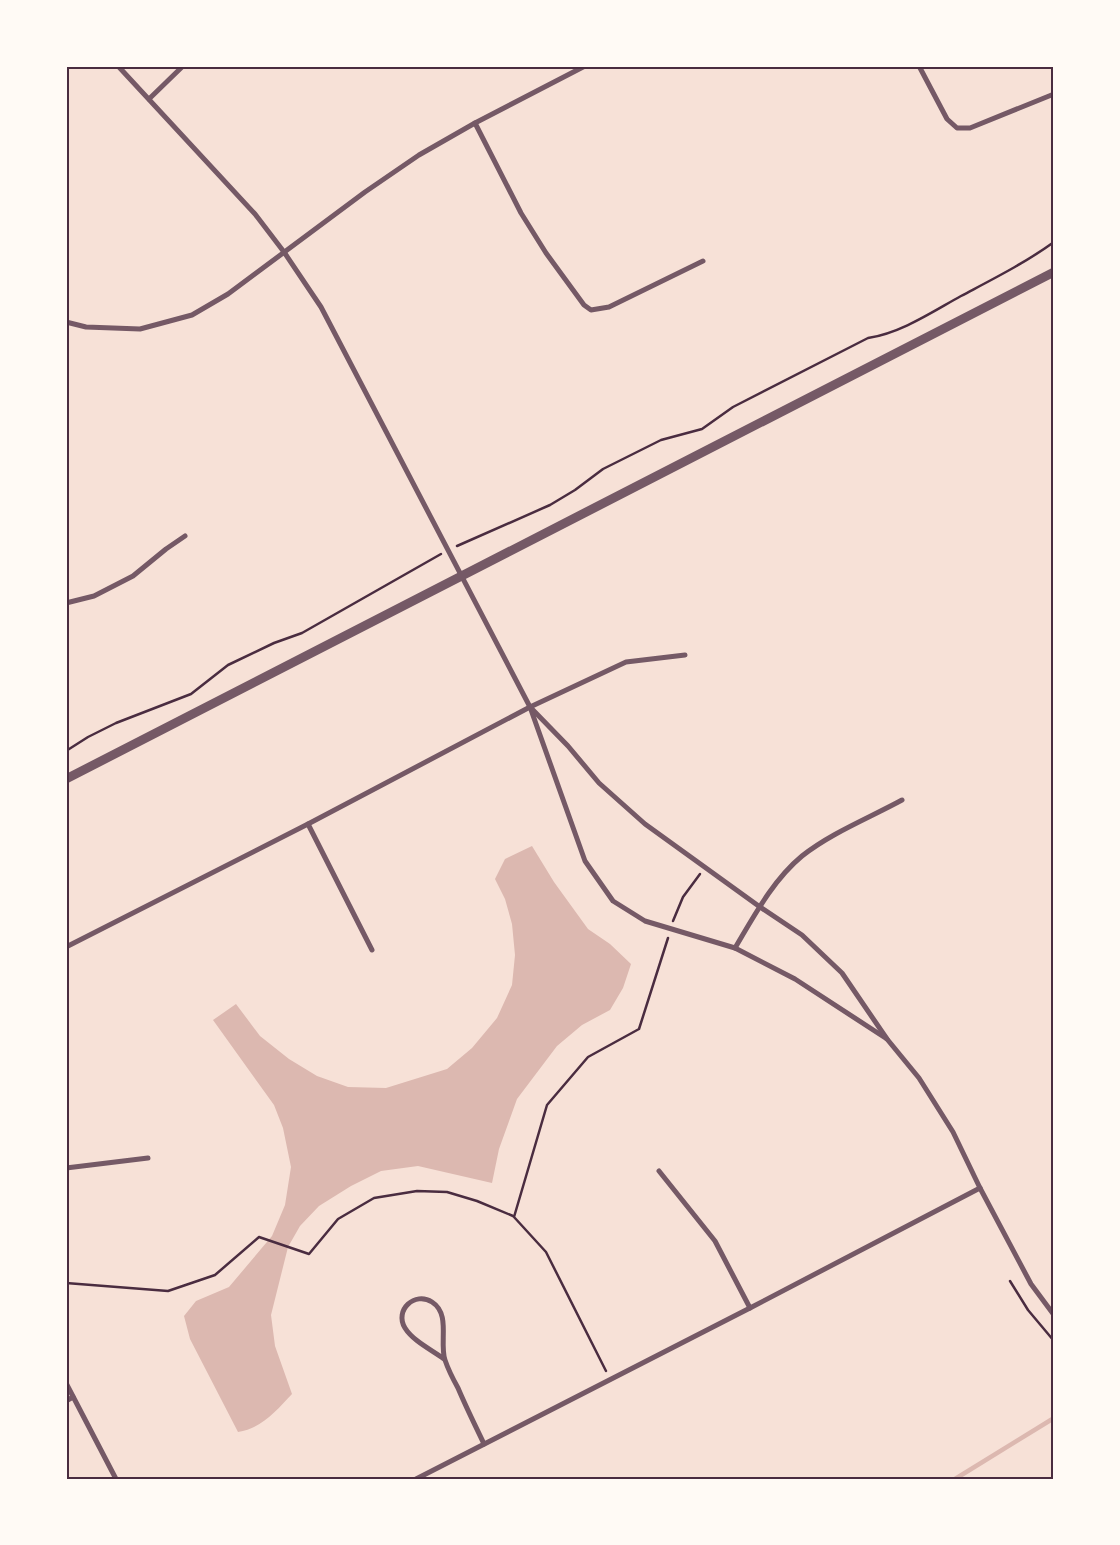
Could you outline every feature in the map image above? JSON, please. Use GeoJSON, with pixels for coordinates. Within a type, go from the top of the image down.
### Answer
{"type":"FeatureCollection","features":[{"type":"Feature","properties":{"kind":"street"},"geometry":{"type":"LineString","coordinates":[[118,66],[255,214],[284,252],[321,307],[530,707],[585,861],[613,901],[645,921],[735,948],[795,979],[887,1039]]}},
{"type":"Feature","properties":{"kind":"street"},"geometry":{"type":"LineString","coordinates":[[149,99],[183,66]]}},
{"type":"Feature","properties":{"kind":"street"},"geometry":{"type":"LineString","coordinates":[[66,322],[86,327],[140,329],[192,315],[228,294],[373,186],[420,155],[475,123],[585,66]]}},
{"type":"Feature","properties":{"kind":"street"},"geometry":{"type":"LineString","coordinates":[[919,66],[947,119],[957,128],[970,128],[1054,94]]}},
{"type":"Feature","properties":{"kind":"street"},"geometry":{"type":"LineString","coordinates":[[475,123],[521,213],[546,253],[584,305],[591,310],[609,307],[703,261]]}},
{"type":"Feature","properties":{"kind":"street"},"geometry":{"type":"LineString","coordinates":[[66,778],[1054,272]]}},
{"type":"Feature","properties":{"kind":"street"},"geometry":{"type":"LineString","coordinates":[[66,603],[94,596],[133,576],[185,536]]}},
{"type":"Feature","properties":{"kind":"street"},"geometry":{"type":"LineString","coordinates":[[66,947],[308,824],[530,707],[626,662],[685,655]]}},
{"type":"Feature","properties":{"kind":"street"},"geometry":{"type":"LineString","coordinates":[[530,707],[568,746],[600,783],[645,824],[802,935],[842,973],[887,1039],[919,1078],[953,1132],[980,1188],[1032,1284],[1054,1315]]}},
{"type":"Feature","properties":{"kind":"street"},"geometry":{"type":"LineString","coordinates":[[735,948],[760,907],[783,876],[802,856],[829,839],[902,800]]}},
{"type":"Feature","properties":{"kind":"street"},"geometry":{"type":"LineString","coordinates":[[308,824],[372,950]]}},
{"type":"Feature","properties":{"kind":"street"},"geometry":{"type":"LineString","coordinates":[[66,1168],[148,1158]]}},
{"type":"Feature","properties":{"kind":"street"},"geometry":{"type":"LineString","coordinates":[[659,1171],[715,1241],[750,1308]]}},
{"type":"Feature","properties":{"kind":"street"},"geometry":{"type":"LineString","coordinates":[[416,1479],[980,1188]]}},
{"type":"Feature","properties":{"kind":"street"},"geometry":{"type":"LineString","coordinates":[[444,1359],[415,1339],[405,1329],[401,1318],[403,1310],[409,1303],[418,1299],[427,1299],[436,1304],[441,1314],[443,1326],[444,1359],[484,1444]]}},
{"type":"Feature","properties":{"kind":"street"},"geometry":{"type":"LineString","coordinates":[[66,1383],[116,1479]]}},
{"type":"Feature","properties":{"kind":"street"},"geometry":{"type":"LineString","coordinates":[[66,1400],[73,1397]]}},
{"type":"Feature","properties":{"kind":"path"},"geometry":{"type":"LineString","coordinates":[[66,751],[116,723],[192,694],[228,665],[274,643],[302,633],[448,550],[550,505],[575,490],[603,469],[661,440],[702,429],[733,408],[868,338],[886,335],[930,313],[1054,242]]}},
{"type":"Feature","properties":{"kind":"path"},"geometry":{"type":"LineString","coordinates":[[514,1217],[547,1105],[588,1057],[639,1029],[670,929],[683,897],[705,867]]}},
{"type":"Feature","properties":{"kind":"path"},"geometry":{"type":"LineString","coordinates":[[66,1283],[168,1292],[215,1275],[259,1237],[309,1254],[338,1219],[374,1198],[417,1191],[447,1192],[491,1206],[514,1217],[546,1252],[610,1380]]}},
{"type":"Feature","properties":{"kind":"path"},"geometry":{"type":"LineString","coordinates":[[1010,1281],[1028,1310],[1054,1341]]}},
{"type":"Feature","properties":{"kind":"shaded area"},"geometry":{"type":"Polygon","coordinates":[[[532,846],[554,882],[588,929],[610,944],[631,964],[623,988],[610,1010],[582,1025],[557,1046],[517,1099],[499,1149],[492,1183],[418,1166],[381,1171],[351,1186],[319,1206],[300,1226],[288,1247],[271,1315],[275,1346],[292,1394],[261,1423],[238,1432],[190,1339],[184,1316],[196,1301],[229,1287],[272,1236],[285,1205],[291,1167],[283,1128],[274,1105],[213,1020],[236,1004],[260,1036],[289,1059],[317,1076],[348,1087],[386,1088],[447,1069],[472,1048],[497,1018],[512,985],[515,955],[512,924],[505,899],[495,879],[505,859],[532,846]]]}},
{"type":"Feature","properties":{"kind":"waterway"},"geometry":{"type":"LineString","coordinates":[[955,1479],[1054,1418]]}}]}
